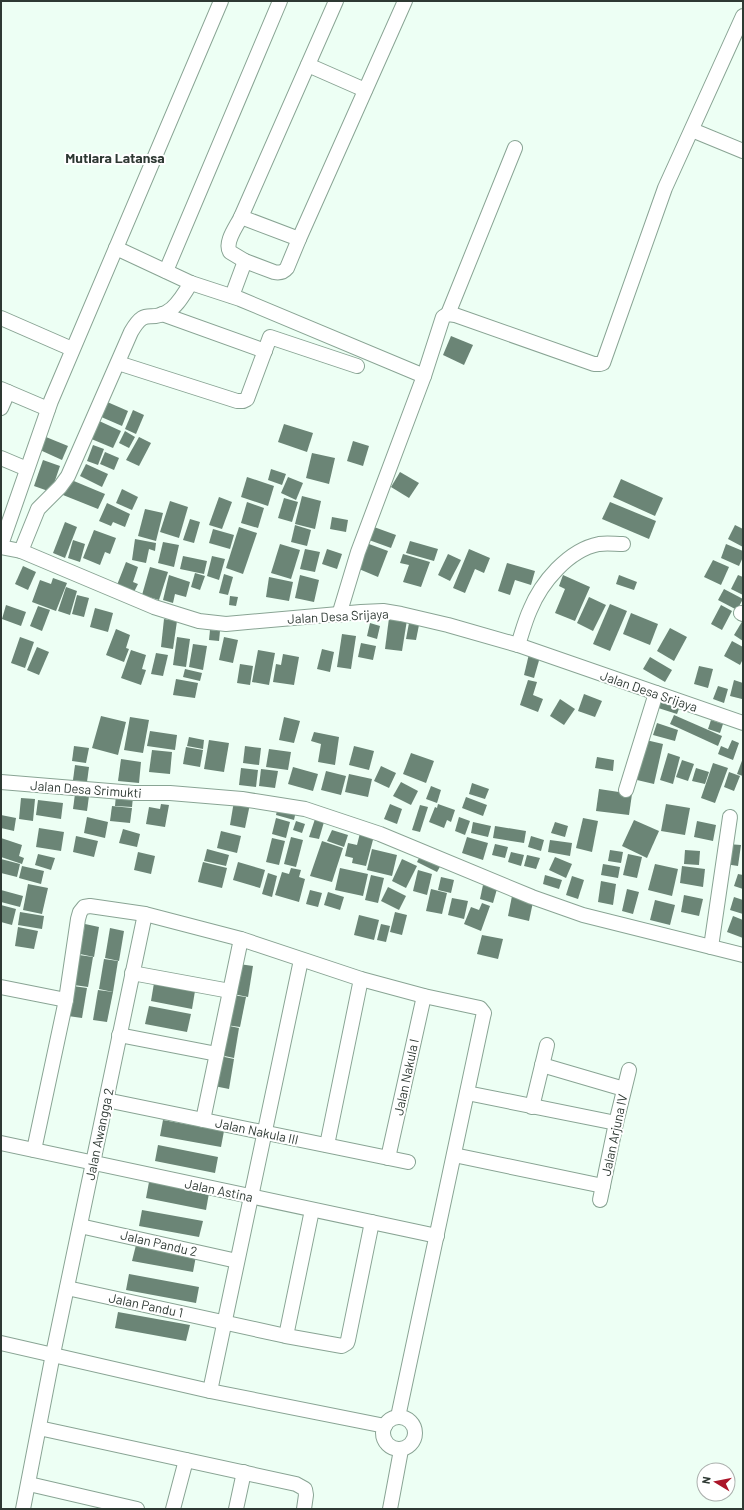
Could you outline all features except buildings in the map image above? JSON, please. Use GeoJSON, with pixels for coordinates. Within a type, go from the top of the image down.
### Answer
{"type":"FeatureCollection","features":[{"type":"Feature","properties":{"kind":"street"},"geometry":{"type":"LineString","coordinates":[[1,546],[48,409],[72,349],[220,1]]}},
{"type":"Feature","properties":{"kind":"street"},"geometry":{"type":"LineString","coordinates":[[166,271],[280,1]]}},
{"type":"Feature","properties":{"kind":"street"},"geometry":{"type":"LineString","coordinates":[[336,1],[241,217],[228,242],[228,250],[249,263],[274,272],[284,272],[287,268],[298,239],[405,1]]}},
{"type":"Feature","properties":{"kind":"street"},"geometry":{"type":"LineString","coordinates":[[448,314],[455,315],[594,364],[603,363],[665,188],[743,16]]}},
{"type":"Feature","properties":{"kind":"street"},"geometry":{"type":"LineString","coordinates":[[308,65],[365,90]]}},
{"type":"Feature","properties":{"kind":"street"},"geometry":{"type":"LineString","coordinates":[[692,130],[743,151]]}},
{"type":"Feature","properties":{"kind":"street"},"geometry":{"type":"LineString","coordinates":[[339,615],[358,552],[424,376],[441,319],[448,314],[516,148]]}},
{"type":"Feature","properties":{"kind":"street"},"geometry":{"type":"LineString","coordinates":[[241,217],[298,239]]}},
{"type":"Feature","properties":{"kind":"street"},"geometry":{"type":"LineString","coordinates":[[116,248],[205,289],[236,298],[424,376]]}},
{"type":"Feature","properties":{"kind":"street"},"geometry":{"type":"LineString","coordinates":[[236,298],[249,263]]}},
{"type":"Feature","properties":{"kind":"street"},"geometry":{"type":"LineString","coordinates":[[21,551],[38,509],[60,487],[68,476],[138,320],[144,317],[165,314],[181,298],[191,283]]}},
{"type":"Feature","properties":{"kind":"street"},"geometry":{"type":"LineString","coordinates":[[162,314],[265,351]]}},
{"type":"Feature","properties":{"kind":"street"},"geometry":{"type":"LineString","coordinates":[[1,318],[72,349]]}},
{"type":"Feature","properties":{"kind":"street"},"geometry":{"type":"LineString","coordinates":[[118,363],[237,401],[248,399],[270,337],[357,366]]}},
{"type":"Feature","properties":{"kind":"street"},"geometry":{"type":"LineString","coordinates":[[1,408],[4,391],[48,409]]}},
{"type":"Feature","properties":{"kind":"street"},"geometry":{"type":"LineString","coordinates":[[1,458],[27,469]]}},
{"type":"Feature","properties":{"kind":"street"},"geometry":{"type":"LineString","coordinates":[[518,645],[530,609],[548,580],[561,565],[576,554],[599,544],[623,544]]}},
{"type":"Feature","properties":{"kind":"street","name":"Jalan Desa Srijaya"},"geometry":{"type":"LineString","coordinates":[[1,546],[21,551],[154,608],[199,621],[226,624],[383,611],[401,614],[448,625],[518,645],[743,723]]}},
{"type":"Feature","properties":{"kind":"street"},"geometry":{"type":"LineString","coordinates":[[626,790],[656,693]]}},
{"type":"Feature","properties":{"kind":"street","name":"Jalan Desa Srimukti"},"geometry":{"type":"LineString","coordinates":[[1,782],[134,793],[170,793],[242,798],[305,809],[380,834],[532,897],[576,912],[743,955]]}},
{"type":"Feature","properties":{"kind":"street"},"geometry":{"type":"LineString","coordinates":[[711,947],[730,817]]}},
{"type":"Feature","properties":{"kind":"street"},"geometry":{"type":"LineString","coordinates":[[34,1150],[66,1000],[78,919],[81,909],[84,907],[90,906],[145,914],[241,939],[361,979],[424,996],[480,1008],[482,1010],[483,1017],[398,1417]]}},
{"type":"Feature","properties":{"kind":"street","name":"Jalan Awangga 2"},"geometry":{"type":"LineString","coordinates":[[23,1509],[53,1354],[145,914]]}},
{"type":"Feature","properties":{"kind":"street"},"geometry":{"type":"LineString","coordinates":[[203,1120],[241,939]]}},
{"type":"Feature","properties":{"kind":"street"},"geometry":{"type":"LineString","coordinates":[[210,1391],[301,960]]}},
{"type":"Feature","properties":{"kind":"street"},"geometry":{"type":"LineString","coordinates":[[132,973],[230,991]]}},
{"type":"Feature","properties":{"kind":"street"},"geometry":{"type":"LineString","coordinates":[[327,1145],[361,979]]}},
{"type":"Feature","properties":{"kind":"street"},"geometry":{"type":"LineString","coordinates":[[1,987],[66,1000]]}},
{"type":"Feature","properties":{"kind":"street","name":"Jalan Nakula I"},"geometry":{"type":"LineString","coordinates":[[388,1158],[424,996]]}},
{"type":"Feature","properties":{"kind":"street"},"geometry":{"type":"LineString","coordinates":[[119,1035],[217,1054]]}},
{"type":"Feature","properties":{"kind":"street"},"geometry":{"type":"LineString","coordinates":[[532,1107],[547,1045]]}},
{"type":"Feature","properties":{"kind":"street"},"geometry":{"type":"LineString","coordinates":[[542,1065],[624,1089]]}},
{"type":"Feature","properties":{"kind":"street","name":"Jalan Arjuna IV"},"geometry":{"type":"LineString","coordinates":[[600,1200],[629,1070]]}},
{"type":"Feature","properties":{"kind":"street"},"geometry":{"type":"LineString","coordinates":[[467,1094],[616,1123]]}},
{"type":"Feature","properties":{"kind":"street","name":"Jalan Nakula III"},"geometry":{"type":"LineString","coordinates":[[106,1100],[408,1162]]}},
{"type":"Feature","properties":{"kind":"street","name":"Jalan Astina"},"geometry":{"type":"LineString","coordinates":[[1,1143],[437,1236]]}},
{"type":"Feature","properties":{"kind":"street"},"geometry":{"type":"LineString","coordinates":[[454,1155],[603,1186]]}},
{"type":"Feature","properties":{"kind":"street"},"geometry":{"type":"LineString","coordinates":[[286,1336],[312,1210]]}},
{"type":"Feature","properties":{"kind":"street","name":"Jalan Pandu 1"},"geometry":{"type":"LineString","coordinates":[[67,1288],[286,1336],[342,1346],[347,1343],[372,1222]]}},
{"type":"Feature","properties":{"kind":"street","name":"Jalan Pandu 2"},"geometry":{"type":"LineString","coordinates":[[80,1226],[237,1261]]}},
{"type":"Feature","properties":{"kind":"street"},"geometry":{"type":"LineString","coordinates":[[1,1343],[210,1391],[385,1426]]}},
{"type":"Feature","properties":{"kind":"street"},"geometry":{"type":"LineString","coordinates":[[398,1417],[409,1420],[415,1429],[416,1435],[411,1445],[401,1450],[395,1449],[386,1443],[383,1432],[385,1426],[393,1418],[398,1417]]}},
{"type":"Feature","properties":{"kind":"street"},"geometry":{"type":"LineString","coordinates":[[39,1428],[244,1472],[301,1486],[305,1489],[306,1495],[304,1509]]}},
{"type":"Feature","properties":{"kind":"street"},"geometry":{"type":"LineString","coordinates":[[390,1509],[401,1450]]}},
{"type":"Feature","properties":{"kind":"street"},"geometry":{"type":"LineString","coordinates":[[173,1509],[186,1460]]}},
{"type":"Feature","properties":{"kind":"street"},"geometry":{"type":"LineString","coordinates":[[236,1509],[244,1472]]}},
{"type":"Feature","properties":{"kind":"street"},"geometry":{"type":"LineString","coordinates":[[29,1484],[137,1509]]}},
{"type":"Feature","properties":{"kind":"district","name":"Mutiara Latansa"},"geometry":{"type":"Point","coordinates":[115,158]}}]}
